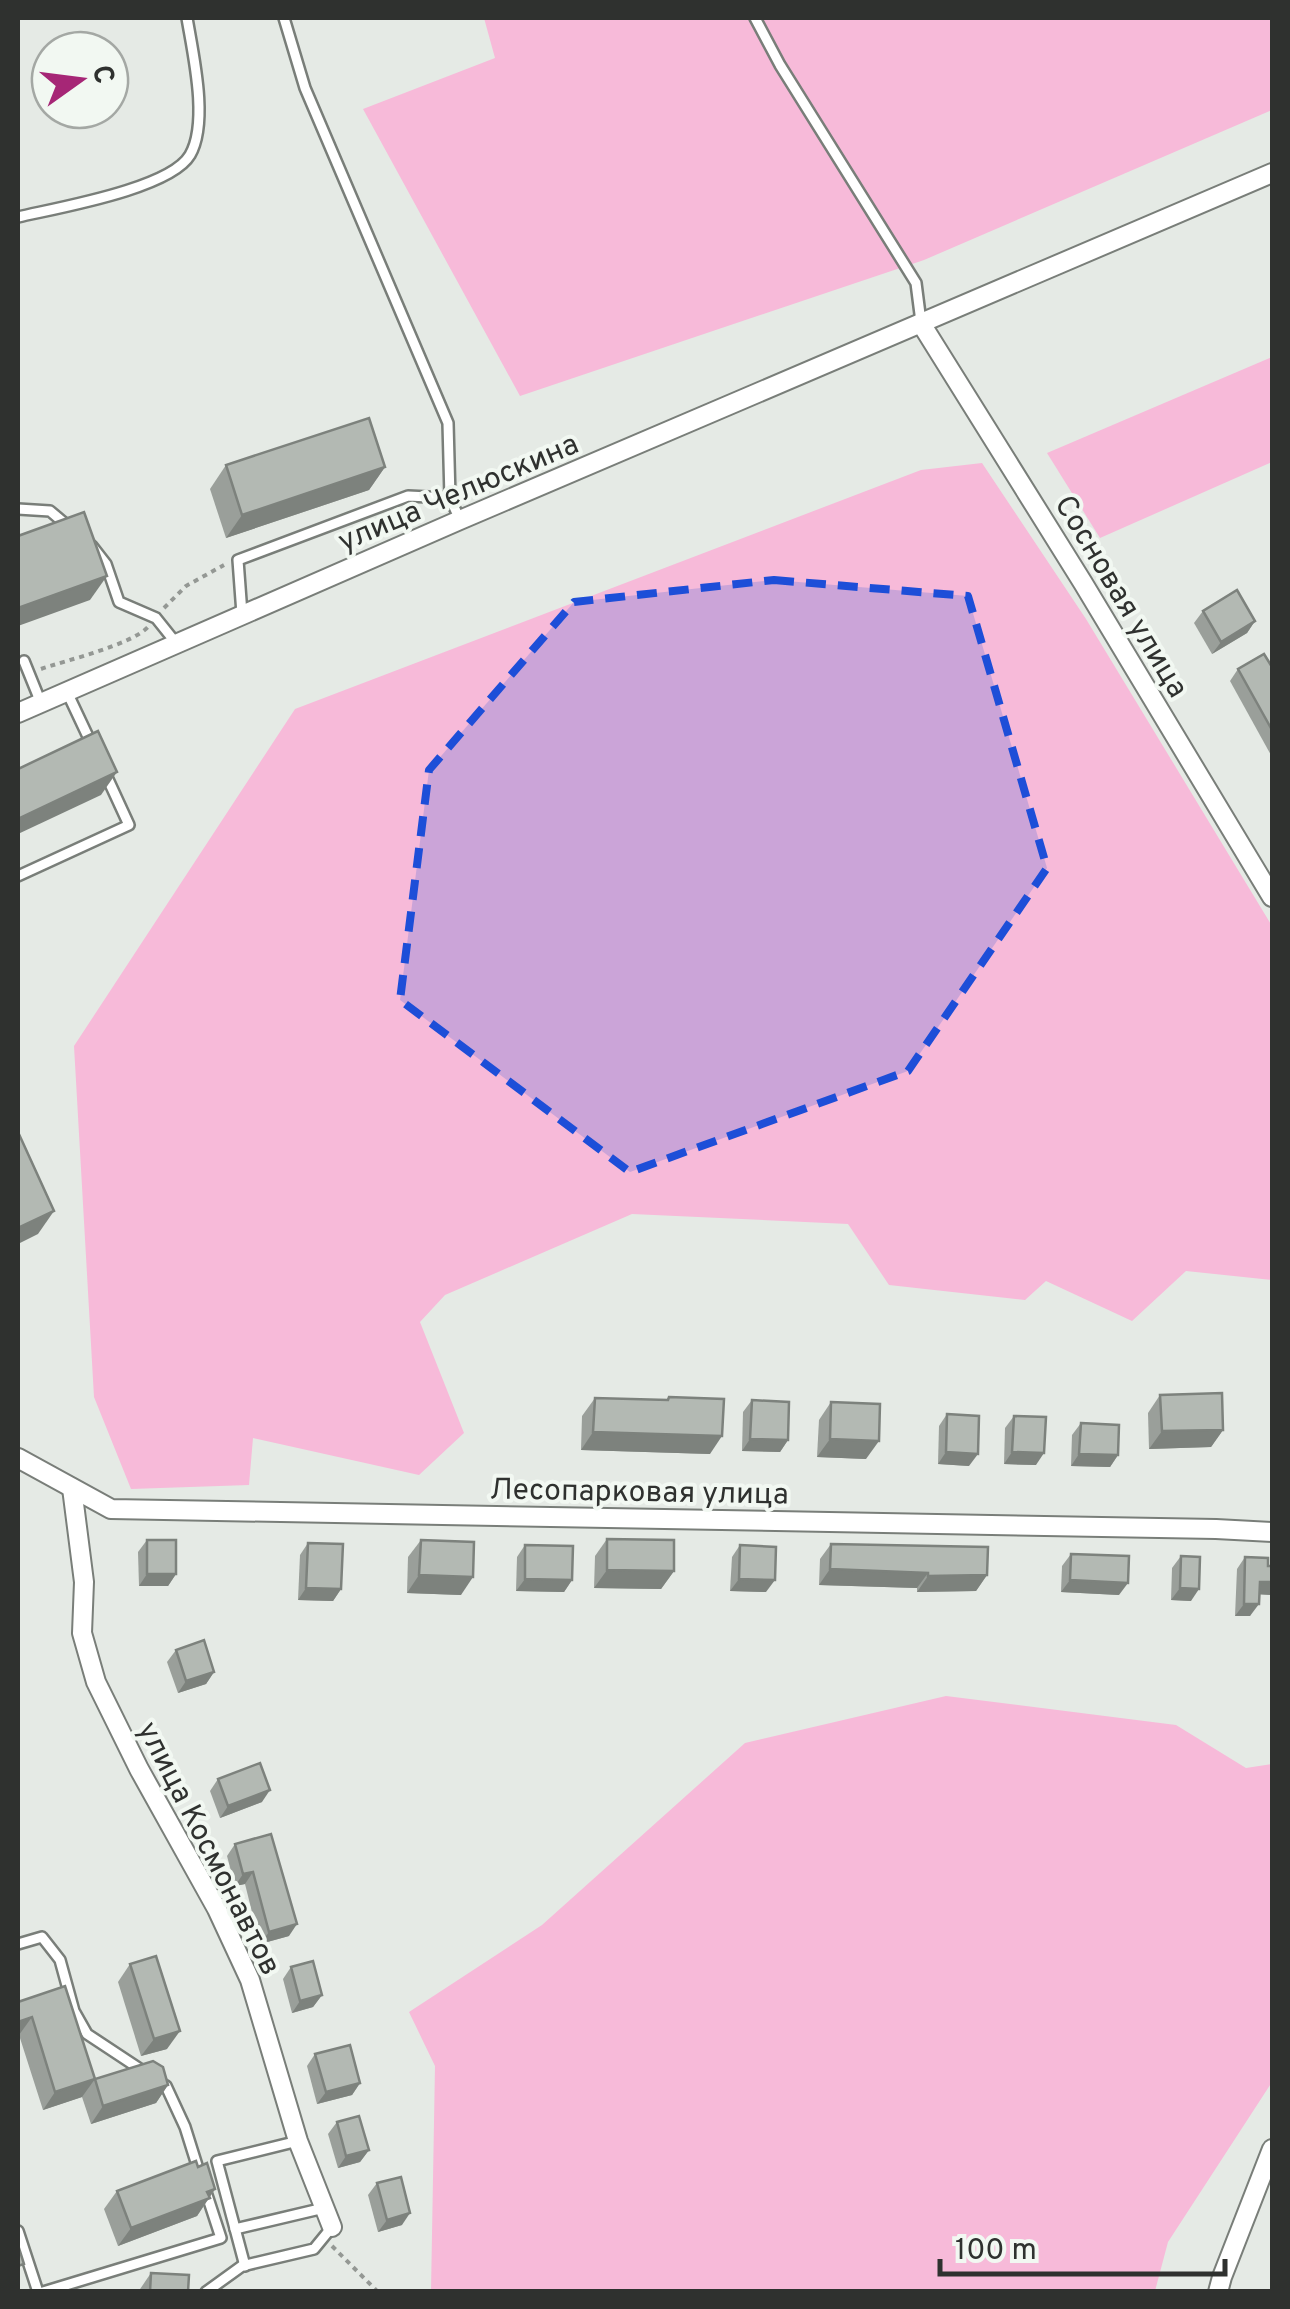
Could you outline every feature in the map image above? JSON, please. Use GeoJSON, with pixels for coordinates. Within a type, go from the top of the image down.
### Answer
{"type":"FeatureCollection","features":[{"type":"Feature","properties":{"kind":"street","name":"улица Челюскина"},"geometry":{"type":"LineString","coordinates":[[18,713],[1272,173]]}},
{"type":"Feature","properties":{"kind":"street","name":"Сосновая улица"},"geometry":{"type":"LineString","coordinates":[[922,325],[1084,583],[1272,897]]}},
{"type":"Feature","properties":{"kind":"street","name":"Лесопарковая улица"},"geometry":{"type":"LineString","coordinates":[[18,1458],[111,1509],[1272,1532]]}},
{"type":"Feature","properties":{"kind":"street","name":"улица Космонавтов"},"geometry":{"type":"LineString","coordinates":[[72,1488],[84,1582],[82,1632],[96,1682],[217,1909],[250,1980],[298,2141],[324,2208],[328,2232]]}},
{"type":"Feature","properties":{"kind":"street"},"geometry":{"type":"LineString","coordinates":[[1218,2292],[1272,2149]]}},
{"type":"Feature","properties":{"kind":"lane"},"geometry":{"type":"LineString","coordinates":[[18,217],[156,182],[189,157],[199,123],[196,70],[187,18]]}},
{"type":"Feature","properties":{"kind":"lane"},"geometry":{"type":"LineString","coordinates":[[284,18],[305,88],[448,424],[450,498],[460,520]]}},
{"type":"Feature","properties":{"kind":"lane"},"geometry":{"type":"LineString","coordinates":[[754,18],[916,283],[922,325]]}},
{"type":"Feature","properties":{"kind":"lane"},"geometry":{"type":"LineString","coordinates":[[242,614],[238,560],[408,496],[450,498]]}},
{"type":"Feature","properties":{"kind":"lane"},"geometry":{"type":"LineString","coordinates":[[18,509],[50,511],[76,532]]}},
{"type":"Feature","properties":{"kind":"lane"},"geometry":{"type":"LineString","coordinates":[[90,543],[106,564],[120,602],[156,618],[176,644]]}},
{"type":"Feature","properties":{"kind":"lane"},"geometry":{"type":"LineString","coordinates":[[24,661],[42,703]]}},
{"type":"Feature","properties":{"kind":"lane"},"geometry":{"type":"LineString","coordinates":[[18,876],[129,826],[68,692]]}},
{"type":"Feature","properties":{"kind":"lane"},"geometry":{"type":"LineString","coordinates":[[18,1944],[42,1937],[60,1960],[74,2011],[87,2034],[166,2086],[185,2127],[220,2238],[40,2292],[18,2232]]}},
{"type":"Feature","properties":{"kind":"lane"},"geometry":{"type":"LineString","coordinates":[[245,2266],[217,2162],[298,2141]]}},
{"type":"Feature","properties":{"kind":"lane"},"geometry":{"type":"LineString","coordinates":[[235,2229],[324,2208]]}},
{"type":"Feature","properties":{"kind":"lane"},"geometry":{"type":"LineString","coordinates":[[206,2292],[245,2266],[314,2249],[328,2232]]}},
{"type":"Feature","properties":{"kind":"path"},"geometry":{"type":"LineString","coordinates":[[29,673],[143,632],[186,586],[217,567],[238,560]]}},
{"type":"Feature","properties":{"kind":"path"},"geometry":{"type":"LineString","coordinates":[[328,2232],[378,2292]]}},
{"type":"Feature","properties":{"kind":"highlighted area"},"geometry":{"type":"Polygon","coordinates":[[[774,580],[968,596],[1047,868],[908,1071],[630,1172],[400,1000],[429,770],[574,602],[774,580]]]}},
{"type":"Feature","properties":{"kind":"shaded area"},"geometry":{"type":"Polygon","coordinates":[[[484,18],[1272,18],[1272,110],[924,260],[520,396],[363,109],[495,58],[484,18]]]}},
{"type":"Feature","properties":{"kind":"shaded area"},"geometry":{"type":"Polygon","coordinates":[[[1272,357],[1272,462],[1100,538],[1047,453],[1272,357]]]}},
{"type":"Feature","properties":{"kind":"shaded area"},"geometry":{"type":"Polygon","coordinates":[[[982,463],[1086,619],[1272,926],[1272,1280],[1186,1271],[1132,1321],[1046,1281],[1025,1300],[889,1285],[848,1224],[632,1214],[445,1295],[420,1322],[464,1433],[419,1475],[253,1438],[249,1485],[131,1489],[94,1397],[74,1046],[295,709],[921,470],[982,463]]]}},
{"type":"Feature","properties":{"kind":"shaded area"},"geometry":{"type":"Polygon","coordinates":[[[946,1696],[1176,1725],[1246,1768],[1272,1764],[1272,2082],[1168,2242],[1155,2291],[431,2291],[435,2066],[409,2012],[542,1925],[745,1743],[946,1696]]]}},
{"type":"Feature","properties":{"kind":"building"},"geometry":{"type":"Polygon","coordinates":[[[369,418],[385,467],[242,515],[226,465],[369,418]]]}},
{"type":"Feature","properties":{"kind":"building"},"geometry":{"type":"Polygon","coordinates":[[[84,512],[107,576],[18,608],[18,536],[84,512]]]}},
{"type":"Feature","properties":{"kind":"building"},"geometry":{"type":"Polygon","coordinates":[[[1237,590],[1255,621],[1221,642],[1203,611],[1237,590]]]}},
{"type":"Feature","properties":{"kind":"building"},"geometry":{"type":"Polygon","coordinates":[[[1264,654],[1272,667],[1272,730],[1238,669],[1264,654]]]}},
{"type":"Feature","properties":{"kind":"building"},"geometry":{"type":"Polygon","coordinates":[[[98,731],[117,772],[18,819],[18,769],[98,731]]]}},
{"type":"Feature","properties":{"kind":"building"},"geometry":{"type":"Polygon","coordinates":[[[18,1132],[54,1211],[18,1228],[18,1132]]]}},
{"type":"Feature","properties":{"kind":"building"},"geometry":{"type":"Polygon","coordinates":[[[1222,1393],[1223,1430],[1162,1431],[1160,1395],[1222,1393]]]}},
{"type":"Feature","properties":{"kind":"building"},"geometry":{"type":"Polygon","coordinates":[[[595,1398],[724,1399],[722,1436],[593,1432],[595,1398]]]}},
{"type":"Feature","properties":{"kind":"building"},"geometry":{"type":"Polygon","coordinates":[[[752,1400],[789,1402],[788,1440],[750,1439],[752,1400]]]}},
{"type":"Feature","properties":{"kind":"building"},"geometry":{"type":"Polygon","coordinates":[[[831,1402],[880,1404],[879,1441],[830,1439],[831,1402]]]}},
{"type":"Feature","properties":{"kind":"building"},"geometry":{"type":"Polygon","coordinates":[[[947,1414],[979,1416],[978,1454],[946,1452],[947,1414]]]}},
{"type":"Feature","properties":{"kind":"building"},"geometry":{"type":"Polygon","coordinates":[[[1014,1416],[1046,1417],[1044,1453],[1012,1452],[1014,1416]]]}},
{"type":"Feature","properties":{"kind":"building"},"geometry":{"type":"Polygon","coordinates":[[[1081,1423],[1119,1425],[1118,1455],[1079,1454],[1081,1423]]]}},
{"type":"Feature","properties":{"kind":"building"},"geometry":{"type":"Polygon","coordinates":[[[607,1539],[674,1540],[674,1571],[607,1570],[607,1539]]]}},
{"type":"Feature","properties":{"kind":"building"},"geometry":{"type":"Polygon","coordinates":[[[147,1540],[176,1540],[176,1574],[147,1574],[147,1540]]]}},
{"type":"Feature","properties":{"kind":"building"},"geometry":{"type":"Polygon","coordinates":[[[421,1540],[474,1542],[473,1577],[419,1575],[421,1540]]]}},
{"type":"Feature","properties":{"kind":"building"},"geometry":{"type":"Polygon","coordinates":[[[308,1543],[343,1544],[341,1589],[306,1588],[308,1543]]]}},
{"type":"Feature","properties":{"kind":"building"},"geometry":{"type":"Polygon","coordinates":[[[831,1544],[988,1547],[987,1575],[928,1576],[830,1569],[831,1544]]]}},
{"type":"Feature","properties":{"kind":"building"},"geometry":{"type":"Polygon","coordinates":[[[525,1545],[573,1546],[572,1580],[525,1579],[525,1545]]]}},
{"type":"Feature","properties":{"kind":"building"},"geometry":{"type":"Polygon","coordinates":[[[740,1545],[776,1547],[775,1580],[739,1579],[740,1545]]]}},
{"type":"Feature","properties":{"kind":"building"},"geometry":{"type":"Polygon","coordinates":[[[1071,1554],[1129,1556],[1128,1583],[1070,1580],[1071,1554]]]}},
{"type":"Feature","properties":{"kind":"building"},"geometry":{"type":"Polygon","coordinates":[[[1181,1556],[1200,1557],[1199,1589],[1180,1588],[1181,1556]]]}},
{"type":"Feature","properties":{"kind":"building"},"geometry":{"type":"Polygon","coordinates":[[[1245,1557],[1268,1558],[1268,1566],[1272,1566],[1272,1582],[1260,1582],[1259,1604],[1244,1604],[1245,1557]]]}},
{"type":"Feature","properties":{"kind":"building"},"geometry":{"type":"Polygon","coordinates":[[[204,1640],[214,1672],[186,1681],[176,1650],[204,1640]]]}},
{"type":"Feature","properties":{"kind":"building"},"geometry":{"type":"Polygon","coordinates":[[[260,1763],[270,1790],[228,1806],[218,1779],[260,1763]]]}},
{"type":"Feature","properties":{"kind":"building"},"geometry":{"type":"Polygon","coordinates":[[[271,1834],[297,1924],[269,1932],[253,1872],[243,1874],[235,1844],[271,1834]]]}},
{"type":"Feature","properties":{"kind":"building"},"geometry":{"type":"Polygon","coordinates":[[[156,1956],[180,2031],[154,2039],[130,1964],[156,1956]]]}},
{"type":"Feature","properties":{"kind":"building"},"geometry":{"type":"Polygon","coordinates":[[[313,1961],[322,1995],[300,2001],[291,1967],[313,1961]]]}},
{"type":"Feature","properties":{"kind":"building"},"geometry":{"type":"Polygon","coordinates":[[[65,1986],[95,2079],[55,2092],[32,2017],[18,2022],[18,2002],[65,1986]]]}},
{"type":"Feature","properties":{"kind":"building"},"geometry":{"type":"Polygon","coordinates":[[[350,2045],[360,2083],[326,2092],[315,2054],[350,2045]]]}},
{"type":"Feature","properties":{"kind":"building"},"geometry":{"type":"Polygon","coordinates":[[[153,2061],[163,2067],[168,2085],[103,2106],[95,2079],[153,2061]]]}},
{"type":"Feature","properties":{"kind":"building"},"geometry":{"type":"Polygon","coordinates":[[[359,2116],[369,2150],[346,2156],[337,2122],[359,2116]]]}},
{"type":"Feature","properties":{"kind":"building"},"geometry":{"type":"Polygon","coordinates":[[[196,2161],[198,2167],[207,2163],[215,2189],[207,2192],[210,2198],[131,2228],[117,2191],[196,2161]]]}},
{"type":"Feature","properties":{"kind":"building"},"geometry":{"type":"Polygon","coordinates":[[[401,2177],[410,2213],[387,2220],[377,2183],[401,2177]]]}},
{"type":"Feature","properties":{"kind":"building"},"geometry":{"type":"Polygon","coordinates":[[[18,2245],[24,2264],[18,2266],[18,2245]]]}},
{"type":"Feature","properties":{"kind":"building"},"geometry":{"type":"Polygon","coordinates":[[[151,2273],[189,2275],[188,2292],[150,2292],[151,2273]]]}}]}
